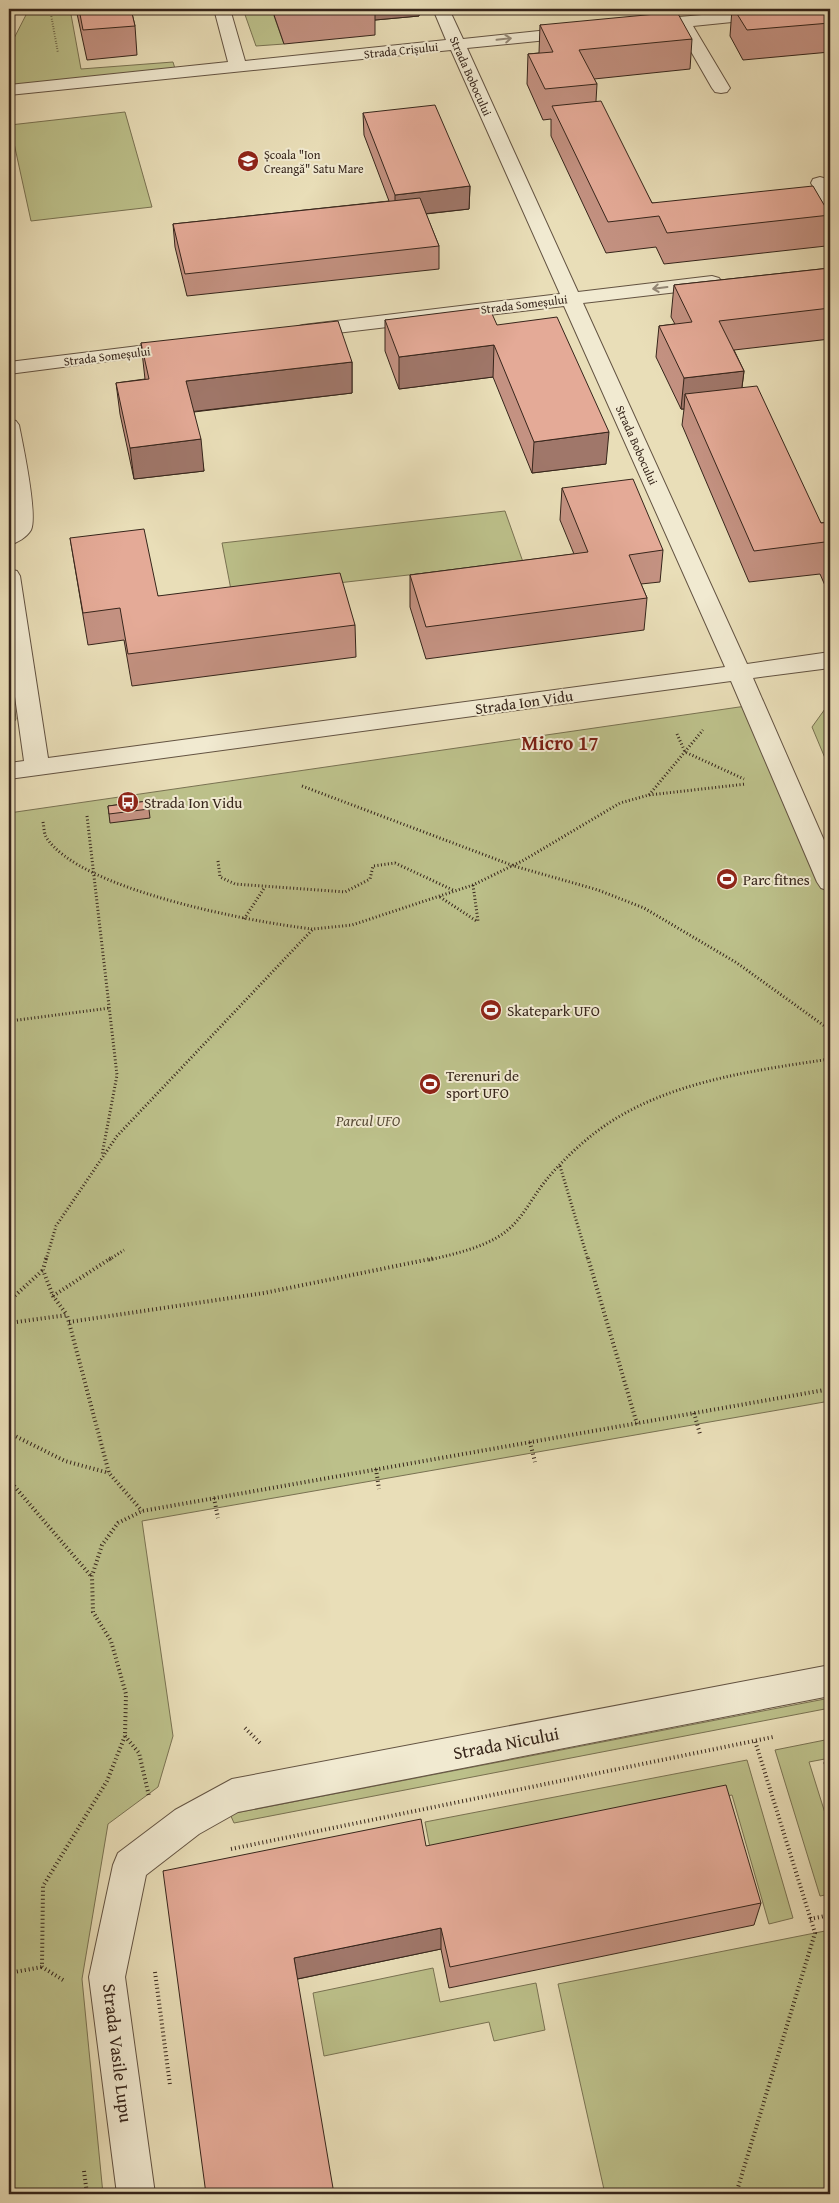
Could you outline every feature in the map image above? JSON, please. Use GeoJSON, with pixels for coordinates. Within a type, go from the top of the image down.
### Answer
{"type":"FeatureCollection","features":[{"type":"Feature","properties":{"kind":"street"},"geometry":{"type":"LineString","coordinates":[[222,9],[238,66]]}},
{"type":"Feature","properties":{"kind":"street","name":"Strada Bobocului"},"geometry":{"type":"LineString","coordinates":[[441,9],[572,298],[830,882]]}},
{"type":"Feature","properties":{"kind":"street"},"geometry":{"type":"LineString","coordinates":[[633,27],[758,11],[824,9]]}},
{"type":"Feature","properties":{"kind":"street"},"geometry":{"type":"LineString","coordinates":[[682,22],[721,88]]}},
{"type":"Feature","properties":{"kind":"street","name":"Strada Crișului"},"geometry":{"type":"LineString","coordinates":[[9,90],[594,30]]}},
{"type":"Feature","properties":{"kind":"street"},"geometry":{"type":"LineString","coordinates":[[820,183],[830,199]]}},
{"type":"Feature","properties":{"kind":"street","name":"Strada Someșului"},"geometry":{"type":"LineString","coordinates":[[286,334],[731,280]]}},
{"type":"Feature","properties":{"kind":"street","name":"Strada Someșului"},"geometry":{"type":"LineString","coordinates":[[9,368],[196,345]]}},
{"type":"Feature","properties":{"kind":"street"},"geometry":{"type":"LineString","coordinates":[[9,425],[22,511],[21,528],[9,538]]}},
{"type":"Feature","properties":{"kind":"street"},"geometry":{"type":"LineString","coordinates":[[9,576],[37,768]]}},
{"type":"Feature","properties":{"kind":"street","name":"Strada Ion Vidu"},"geometry":{"type":"LineString","coordinates":[[9,771],[830,660]]}},
{"type":"Feature","properties":{"kind":"street","name":"Strada Nicului"},"geometry":{"type":"LineString","coordinates":[[173,1832],[232,1796],[830,1680]]}},
{"type":"Feature","properties":{"kind":"street","name":"Strada Vasile Lupu"},"geometry":{"type":"LineString","coordinates":[[136,2194],[108,1977],[130,1865],[173,1832]]}},
{"type":"Feature","properties":{"kind":"path"},"geometry":{"type":"LineString","coordinates":[[50,9],[58,53]]}},
{"type":"Feature","properties":{"kind":"path"},"geometry":{"type":"LineString","coordinates":[[648,795],[703,730]]}},
{"type":"Feature","properties":{"kind":"path"},"geometry":{"type":"LineString","coordinates":[[43,822],[45,835],[62,853],[116,882],[177,903],[284,927],[313,929],[352,925],[473,885],[514,866],[620,803],[648,795],[754,783],[684,752],[677,734]]}},
{"type":"Feature","properties":{"kind":"path"},"geometry":{"type":"LineString","coordinates":[[302,786],[514,866],[598,890],[644,908],[736,963],[830,1030]]}},
{"type":"Feature","properties":{"kind":"path"},"geometry":{"type":"LineString","coordinates":[[87,816],[95,872],[117,1075],[102,1158]]}},
{"type":"Feature","properties":{"kind":"path"},"geometry":{"type":"LineString","coordinates":[[218,861],[220,877],[234,884],[345,892],[370,879],[372,866],[395,863],[456,891]]}},
{"type":"Feature","properties":{"kind":"path"},"geometry":{"type":"LineString","coordinates":[[440,896],[478,922],[473,885]]}},
{"type":"Feature","properties":{"kind":"path"},"geometry":{"type":"LineString","coordinates":[[244,919],[265,887]]}},
{"type":"Feature","properties":{"kind":"path"},"geometry":{"type":"LineString","coordinates":[[9,1300],[43,1270],[56,1226],[117,1136],[313,929]]}},
{"type":"Feature","properties":{"kind":"path"},"geometry":{"type":"LineString","coordinates":[[10,1021],[110,1008]]}},
{"type":"Feature","properties":{"kind":"path"},"geometry":{"type":"LineString","coordinates":[[68,1322],[331,1281],[453,1253],[496,1238],[518,1221],[552,1172],[597,1132],[639,1106],[702,1083],[756,1070],[830,1059]]}},
{"type":"Feature","properties":{"kind":"path"},"geometry":{"type":"LineString","coordinates":[[560,1166],[637,1424]]}},
{"type":"Feature","properties":{"kind":"path"},"geometry":{"type":"LineString","coordinates":[[53,1296],[124,1250]]}},
{"type":"Feature","properties":{"kind":"path"},"geometry":{"type":"LineString","coordinates":[[43,1270],[53,1296],[67,1315],[109,1474],[142,1511]]}},
{"type":"Feature","properties":{"kind":"path"},"geometry":{"type":"LineString","coordinates":[[9,1324],[67,1315]]}},
{"type":"Feature","properties":{"kind":"path"},"geometry":{"type":"LineString","coordinates":[[42,1967],[43,1886],[107,1781],[125,1736],[126,1694],[111,1642],[93,1612],[92,1576],[102,1545],[118,1523],[142,1511],[830,1389]]}},
{"type":"Feature","properties":{"kind":"path"},"geometry":{"type":"LineString","coordinates":[[694,1413],[700,1434]]}},
{"type":"Feature","properties":{"kind":"path"},"geometry":{"type":"LineString","coordinates":[[9,1433],[65,1461],[109,1474]]}},
{"type":"Feature","properties":{"kind":"path"},"geometry":{"type":"LineString","coordinates":[[530,1442],[535,1462]]}},
{"type":"Feature","properties":{"kind":"path"},"geometry":{"type":"LineString","coordinates":[[376,1470],[379,1489]]}},
{"type":"Feature","properties":{"kind":"path"},"geometry":{"type":"LineString","coordinates":[[9,1480],[92,1576]]}},
{"type":"Feature","properties":{"kind":"path"},"geometry":{"type":"LineString","coordinates":[[214,1498],[218,1518]]}},
{"type":"Feature","properties":{"kind":"path"},"geometry":{"type":"LineString","coordinates":[[245,1728],[265,1749]]}},
{"type":"Feature","properties":{"kind":"path"},"geometry":{"type":"LineString","coordinates":[[223,1850],[783,1735]]}},
{"type":"Feature","properties":{"kind":"path"},"geometry":{"type":"LineString","coordinates":[[125,1736],[139,1753],[173,1832]]}},
{"type":"Feature","properties":{"kind":"path"},"geometry":{"type":"LineString","coordinates":[[736,2194],[815,1933],[755,1741]]}},
{"type":"Feature","properties":{"kind":"path"},"geometry":{"type":"LineString","coordinates":[[810,1918],[830,1915]]}},
{"type":"Feature","properties":{"kind":"path"},"geometry":{"type":"LineString","coordinates":[[9,1973],[42,1967],[66,1982]]}},
{"type":"Feature","properties":{"kind":"path"},"geometry":{"type":"LineString","coordinates":[[155,1970],[170,2087]]}},
{"type":"Feature","properties":{"kind":"path"},"geometry":{"type":"LineString","coordinates":[[84,2165],[87,2194]]}},
{"type":"Feature","properties":{"kind":"green space"},"geometry":{"type":"Polygon","coordinates":[[[44,9],[70,9],[81,69],[173,62],[176,72],[9,89],[9,48],[28,11],[42,11],[44,9]]]}},
{"type":"Feature","properties":{"kind":"green space"},"geometry":{"type":"Polygon","coordinates":[[[243,9],[343,9],[274,16],[284,44],[256,46],[243,9]]]}},
{"type":"Feature","properties":{"kind":"green space"},"geometry":{"type":"Polygon","coordinates":[[[125,112],[152,207],[31,221],[10,125],[125,112]]]}},
{"type":"Feature","properties":{"kind":"green space"},"geometry":{"type":"Polygon","coordinates":[[[505,511],[523,562],[232,595],[222,543],[505,511]]]}},
{"type":"Feature","properties":{"kind":"green space"},"geometry":{"type":"Polygon","coordinates":[[[9,664],[16,719],[9,731],[9,664]]]}},
{"type":"Feature","properties":{"kind":"green space"},"geometry":{"type":"Polygon","coordinates":[[[830,702],[830,770],[812,727],[830,702]]]}},
{"type":"Feature","properties":{"kind":"green space","name":"Parcul UFO"},"geometry":{"type":"Polygon","coordinates":[[[753,705],[830,882],[830,1401],[142,1521],[173,1736],[158,1787],[108,1824],[82,1979],[103,2194],[9,2194],[9,813],[753,705]]]}},
{"type":"Feature","properties":{"kind":"green space"},"geometry":{"type":"Polygon","coordinates":[[[830,1698],[830,1708],[234,1823],[230,1814],[830,1698]]]}},
{"type":"Feature","properties":{"kind":"green space"},"geometry":{"type":"Polygon","coordinates":[[[830,1739],[830,1758],[809,1762],[830,1829],[830,1894],[820,1896],[775,1750],[830,1739]]]}},
{"type":"Feature","properties":{"kind":"green space"},"geometry":{"type":"Polygon","coordinates":[[[747,1760],[793,1918],[769,1924],[732,1795],[431,1853],[425,1822],[747,1760]]]}},
{"type":"Feature","properties":{"kind":"green space"},"geometry":{"type":"Polygon","coordinates":[[[830,1930],[830,2194],[605,2194],[558,1984],[830,1930]]]}},
{"type":"Feature","properties":{"kind":"green space"},"geometry":{"type":"Polygon","coordinates":[[[433,1968],[440,2002],[536,1983],[545,2030],[494,2041],[489,2022],[324,2056],[313,1993],[433,1968]]]}},
{"type":"Feature","properties":{"kind":"building"},"geometry":{"type":"Polygon","coordinates":[[[79,9],[131,9],[135,26],[83,30],[79,9]]]}},
{"type":"Feature","properties":{"kind":"building"},"geometry":{"type":"Polygon","coordinates":[[[281,9],[338,9],[283,14],[281,9]]]}},
{"type":"Feature","properties":{"kind":"building"},"geometry":{"type":"Polygon","coordinates":[[[734,9],[830,9],[830,23],[747,30],[734,9]]]}},
{"type":"Feature","properties":{"kind":"building"},"geometry":{"type":"Polygon","coordinates":[[[677,12],[692,39],[579,50],[597,84],[545,89],[528,54],[553,52],[540,25],[677,12]]]}},
{"type":"Feature","properties":{"kind":"building"},"geometry":{"type":"Polygon","coordinates":[[[601,101],[652,203],[813,186],[830,215],[667,233],[659,216],[608,222],[552,106],[601,101]]]}},
{"type":"Feature","properties":{"kind":"building","name":"Școala \"Ion Creangă\" Satu Mare"},"geometry":{"type":"Polygon","coordinates":[[[435,105],[470,186],[395,195],[363,113],[435,105]]]}},
{"type":"Feature","properties":{"kind":"building"},"geometry":{"type":"Polygon","coordinates":[[[420,198],[439,246],[185,274],[173,224],[420,198]]]}},
{"type":"Feature","properties":{"kind":"building"},"geometry":{"type":"Polygon","coordinates":[[[830,268],[830,308],[719,321],[744,371],[684,378],[659,326],[692,322],[674,285],[830,268]]]}},
{"type":"Feature","properties":{"kind":"building"},"geometry":{"type":"Polygon","coordinates":[[[489,307],[497,325],[557,317],[609,432],[534,442],[494,345],[399,357],[385,320],[489,307]]]}},
{"type":"Feature","properties":{"kind":"building"},"geometry":{"type":"Polygon","coordinates":[[[338,321],[352,362],[186,381],[201,439],[130,448],[116,383],[149,379],[141,343],[338,321]]]}},
{"type":"Feature","properties":{"kind":"building"},"geometry":{"type":"Polygon","coordinates":[[[757,386],[821,523],[830,522],[830,553],[825,542],[754,551],[685,394],[757,386]]]}},
{"type":"Feature","properties":{"kind":"building"},"geometry":{"type":"Polygon","coordinates":[[[633,479],[663,550],[629,555],[647,598],[426,627],[410,575],[588,552],[562,488],[633,479]]]}},
{"type":"Feature","properties":{"kind":"building"},"geometry":{"type":"Polygon","coordinates":[[[144,529],[158,596],[340,573],[355,625],[128,654],[120,608],[83,613],[70,538],[144,529]]]}},
{"type":"Feature","properties":{"kind":"building"},"geometry":{"type":"Polygon","coordinates":[[[148,801],[149,809],[109,814],[108,806],[148,801]]]}},
{"type":"Feature","properties":{"kind":"building"},"geometry":{"type":"Polygon","coordinates":[[[726,1785],[761,1903],[450,1967],[441,1928],[294,1958],[334,2194],[206,2194],[163,1871],[421,1819],[426,1846],[726,1785]]]}},
{"type":"Feature","properties":{"kind":"place","name":"Școala \"Ion Creangă\" Satu Mare"},"geometry":{"type":"Point","coordinates":[248,161]}},
{"type":"Feature","properties":{"kind":"place","name":"Strada Ion Vidu"},"geometry":{"type":"Point","coordinates":[128,802]}},
{"type":"Feature","properties":{"kind":"place","name":"Parc fitnes"},"geometry":{"type":"Point","coordinates":[727,879]}},
{"type":"Feature","properties":{"kind":"place","name":"Skatepark UFO"},"geometry":{"type":"Point","coordinates":[491,1010]}},
{"type":"Feature","properties":{"kind":"place","name":"Terenuri de sport UFO"},"geometry":{"type":"Point","coordinates":[430,1084]}},
{"type":"Feature","properties":{"kind":"district","name":"Micro 17"},"geometry":{"type":"Point","coordinates":[560,742]}}]}
